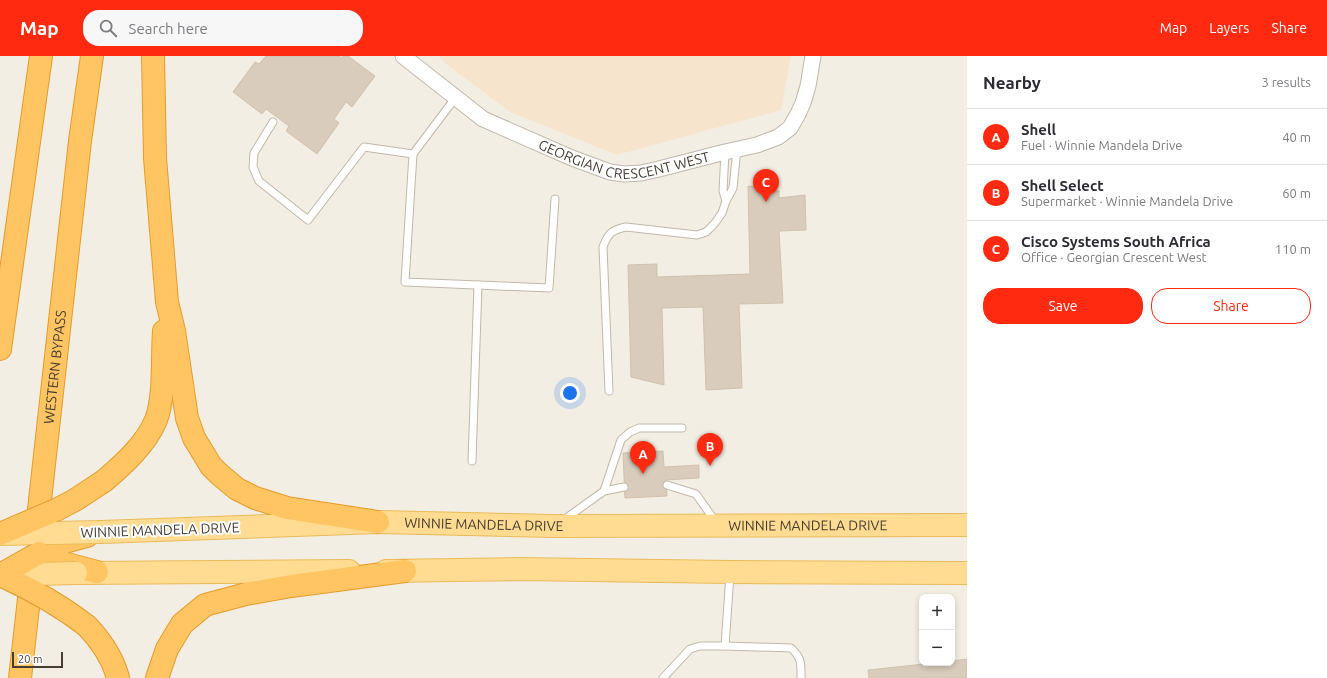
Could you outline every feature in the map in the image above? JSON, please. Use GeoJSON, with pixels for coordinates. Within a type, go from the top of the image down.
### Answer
{"type":"FeatureCollection","features":[{"type":"Feature","properties":{"kind":"highway"},"geometry":{"type":"LineString","coordinates":[[0,350],[41,56]]}},
{"type":"Feature","properties":{"kind":"highway","name":"WESTERN BYPASS"},"geometry":{"type":"LineString","coordinates":[[20,678],[80,141],[92,56]]}},
{"type":"Feature","properties":{"kind":"highway"},"geometry":{"type":"LineString","coordinates":[[0,534],[56,510],[75,500],[104,481],[131,455],[146,437],[156,419],[161,395],[166,302],[155,158],[152,56]]}},
{"type":"Feature","properties":{"kind":"highway"},"geometry":{"type":"LineString","coordinates":[[166,302],[174,331],[187,418],[194,438],[202,452],[219,474],[237,489],[269,503],[287,508],[378,522]]}},
{"type":"Feature","properties":{"kind":"highway"},"geometry":{"type":"LineString","coordinates":[[0,575],[60,543],[101,532]]}},
{"type":"Feature","properties":{"kind":"highway"},"geometry":{"type":"LineString","coordinates":[[0,534],[39,553],[67,564],[97,572]]}},
{"type":"Feature","properties":{"kind":"highway"},"geometry":{"type":"LineString","coordinates":[[156,678],[167,649],[182,624],[205,605],[246,594],[291,586],[405,571]]}},
{"type":"Feature","properties":{"kind":"highway"},"geometry":{"type":"LineString","coordinates":[[0,575],[32,590],[72,614],[87,626],[103,645],[114,665],[118,678]]}},
{"type":"Feature","properties":{"kind":"main road","name":"WINNIE MANDELA DRIVE"},"geometry":{"type":"LineString","coordinates":[[0,534],[101,532],[378,522],[554,526],[967,525]]}},
{"type":"Feature","properties":{"kind":"main road"},"geometry":{"type":"LineString","coordinates":[[0,575],[97,572],[519,569],[967,573]]}},
{"type":"Feature","properties":{"kind":"street","name":"GEORGIAN CRESCENT WEST"},"geometry":{"type":"LineString","coordinates":[[403,56],[484,119],[493,124],[572,158],[610,172],[624,174],[641,173],[731,150],[757,145],[778,137],[790,128],[803,103],[813,56]]}},
{"type":"Feature","properties":{"kind":"lane"},"geometry":{"type":"LineString","coordinates":[[456,97],[413,154],[405,282],[550,288],[555,199]]}},
{"type":"Feature","properties":{"kind":"lane"},"geometry":{"type":"LineString","coordinates":[[273,122],[254,153],[253,167],[258,181],[308,220],[364,147],[413,154]]}},
{"type":"Feature","properties":{"kind":"lane"},"geometry":{"type":"LineString","coordinates":[[726,201],[723,191],[731,150]]}},
{"type":"Feature","properties":{"kind":"lane"},"geometry":{"type":"LineString","coordinates":[[609,391],[603,247],[607,236],[616,229],[626,227],[697,235],[706,232],[716,223],[722,214],[726,201],[733,188],[731,150]]}},
{"type":"Feature","properties":{"kind":"lane"},"geometry":{"type":"LineString","coordinates":[[472,461],[478,285]]}},
{"type":"Feature","properties":{"kind":"lane"},"geometry":{"type":"LineString","coordinates":[[604,491],[621,440],[630,432],[639,428],[682,428]]}},
{"type":"Feature","properties":{"kind":"lane"},"geometry":{"type":"LineString","coordinates":[[666,485],[696,494],[718,526]]}},
{"type":"Feature","properties":{"kind":"lane"},"geometry":{"type":"LineString","coordinates":[[554,526],[588,504],[604,491],[624,487]]}},
{"type":"Feature","properties":{"kind":"lane"},"geometry":{"type":"LineString","coordinates":[[725,646],[730,572]]}},
{"type":"Feature","properties":{"kind":"lane"},"geometry":{"type":"LineString","coordinates":[[663,678],[690,649],[700,646],[791,648],[798,654],[801,662],[802,678]]}},
{"type":"Feature","properties":{"kind":"shaded area"},"geometry":{"type":"Polygon","coordinates":[[[438,56],[791,56],[781,110],[617,155],[510,112],[446,64],[438,56]]]}},
{"type":"Feature","properties":{"kind":"building"},"geometry":{"type":"Polygon","coordinates":[[[266,56],[339,56],[342,58],[343,56],[348,56],[375,76],[352,107],[346,102],[334,119],[339,123],[317,154],[286,131],[289,126],[266,109],[262,114],[233,92],[255,62],[259,64],[266,56]]]}},
{"type":"Feature","properties":{"kind":"building"},"geometry":{"type":"Polygon","coordinates":[[[748,186],[779,191],[779,198],[805,195],[806,230],[779,231],[783,303],[739,304],[742,388],[706,390],[703,307],[662,308],[664,385],[631,377],[628,265],[657,264],[657,277],[750,274],[748,186]]]}},
{"type":"Feature","properties":{"kind":"building"},"geometry":{"type":"Polygon","coordinates":[[[663,451],[664,467],[699,465],[699,478],[666,480],[667,496],[625,498],[623,453],[663,451]]]}},
{"type":"Feature","properties":{"kind":"building"},"geometry":{"type":"Polygon","coordinates":[[[967,659],[967,678],[869,678],[868,670],[919,665],[919,666],[955,666],[955,661],[967,659]]]}},
{"type":"Feature","properties":{"kind":"place","name":"Cisco Systems South Africa"},"geometry":{"type":"Point","coordinates":[766,202]}},
{"type":"Feature","properties":{"kind":"place","name":"Shell Select"},"geometry":{"type":"Point","coordinates":[710,466]}},
{"type":"Feature","properties":{"kind":"place","name":"Shell"},"geometry":{"type":"Point","coordinates":[643,474]}}]}
